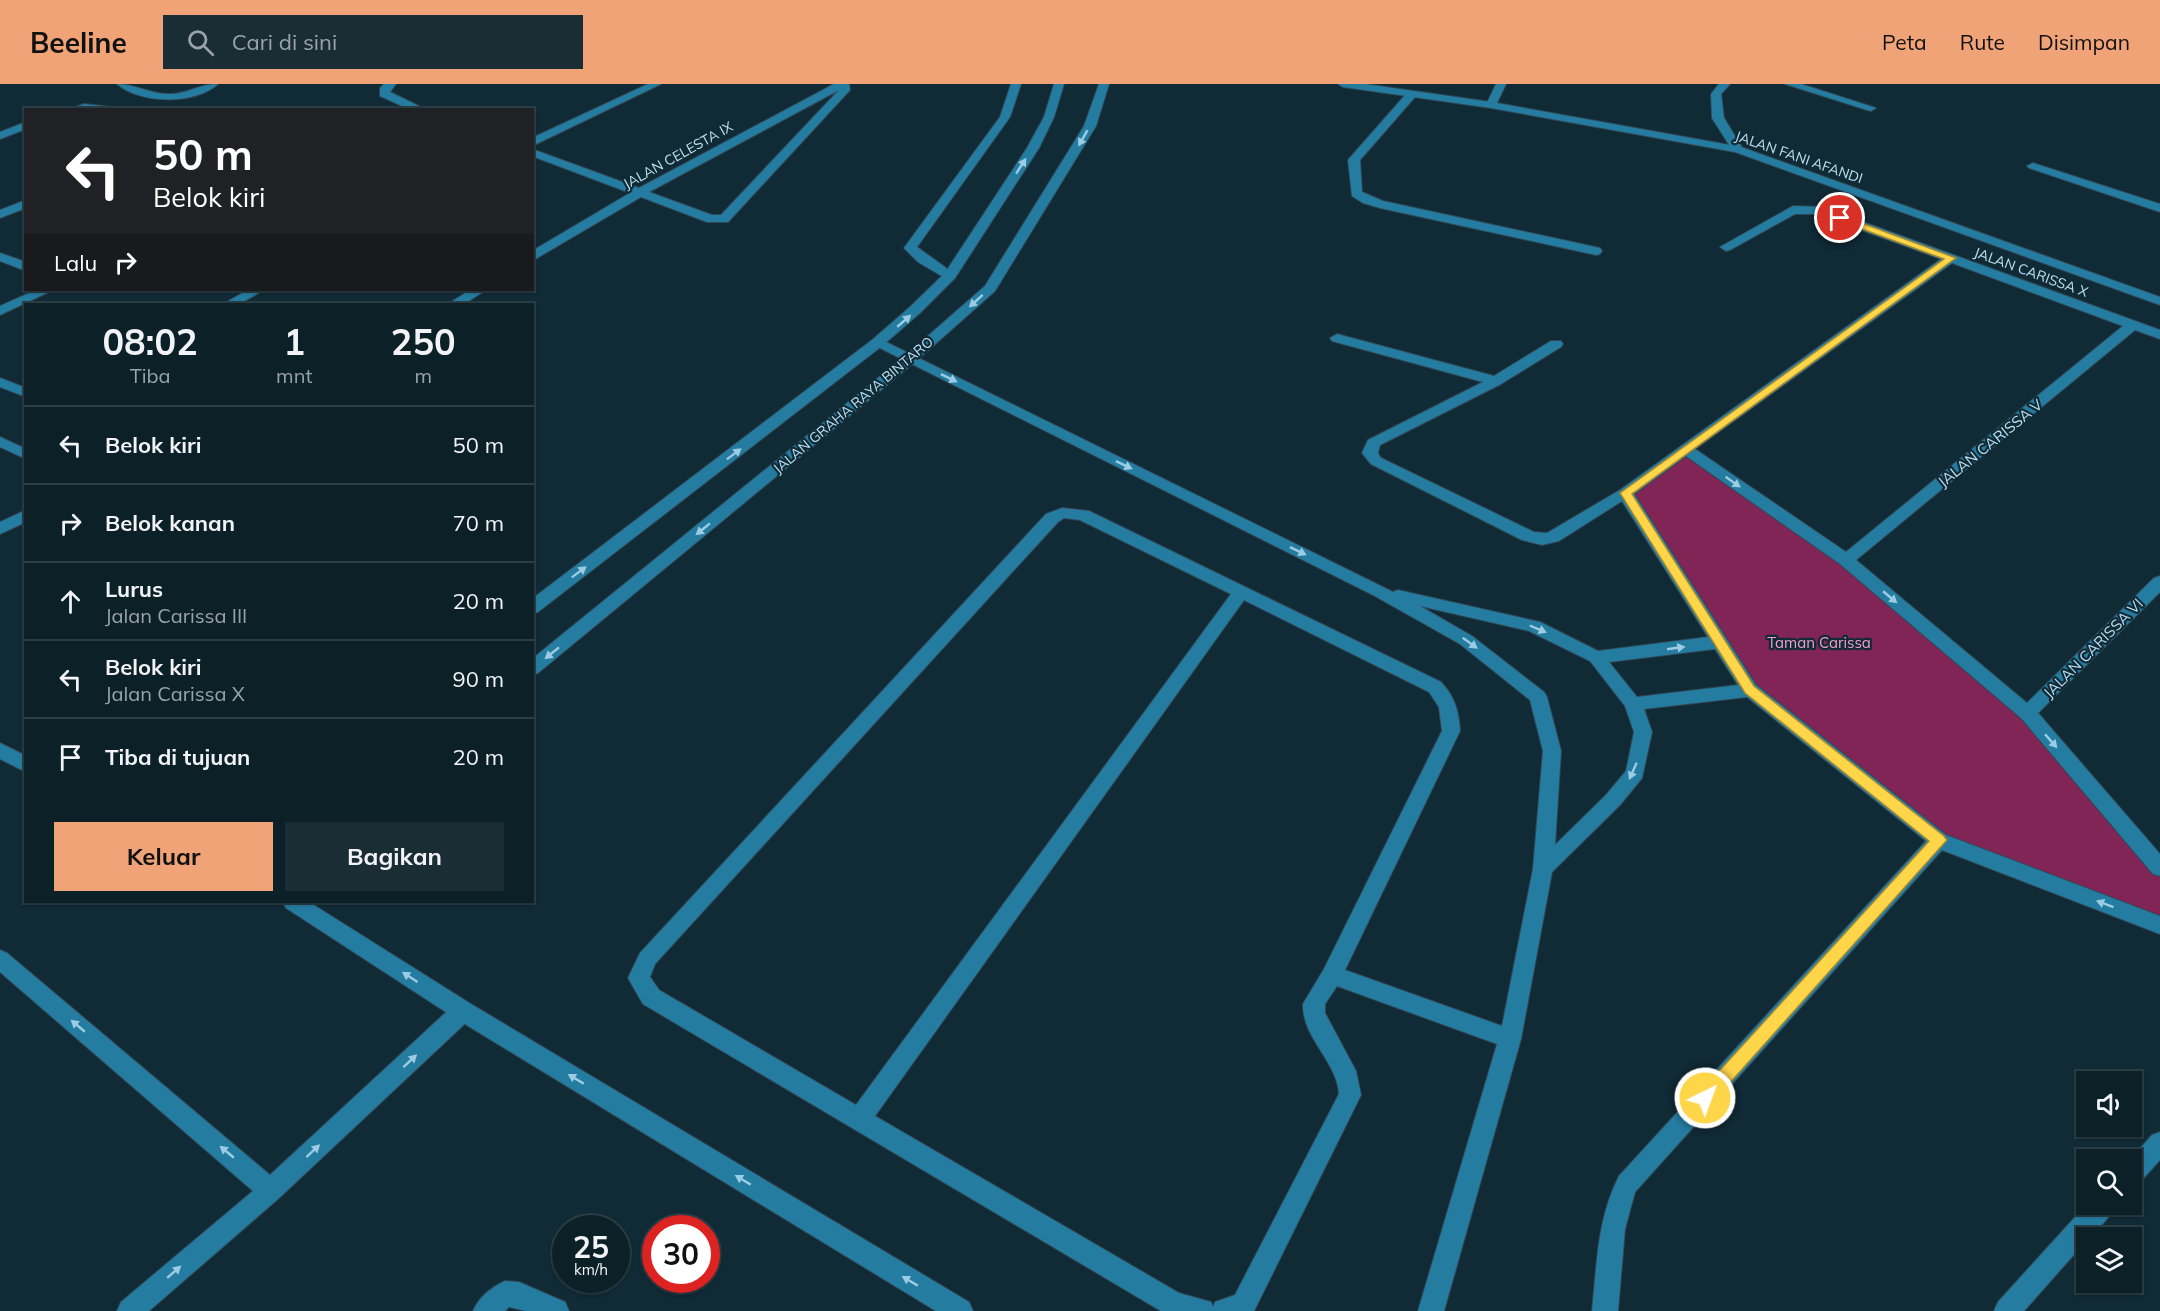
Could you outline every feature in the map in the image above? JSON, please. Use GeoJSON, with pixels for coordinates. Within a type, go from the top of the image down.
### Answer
{"type":"FeatureCollection","features":[{"type":"Feature","properties":{"kind":"street"},"geometry":{"type":"LineString","coordinates":[[122,84],[164,99],[189,94],[213,84]]}},
{"type":"Feature","properties":{"kind":"street"},"geometry":{"type":"LineString","coordinates":[[392,84],[385,88],[384,94],[417,108]]}},
{"type":"Feature","properties":{"kind":"street"},"geometry":{"type":"LineString","coordinates":[[534,142],[656,84]]}},
{"type":"Feature","properties":{"kind":"street","name":"JALAN CELESTA IX"},"geometry":{"type":"LineString","coordinates":[[534,256],[640,192],[843,84],[845,90],[728,218],[711,219],[640,192]]}},
{"type":"Feature","properties":{"kind":"street"},"geometry":{"type":"LineString","coordinates":[[950,275],[922,259],[910,249],[1005,117],[1016,84]]}},
{"type":"Feature","properties":{"kind":"street"},"geometry":{"type":"LineString","coordinates":[[534,606],[878,343],[915,310],[950,275],[1033,148],[1049,117],[1059,84]]}},
{"type":"Feature","properties":{"kind":"street","name":"JALAN GRAHA RAYA BINTARO"},"geometry":{"type":"LineString","coordinates":[[534,667],[910,359],[990,288],[1090,126],[1104,84]]}},
{"type":"Feature","properties":{"kind":"street","name":"JALAN FANI AFANDI"},"geometry":{"type":"LineString","coordinates":[[1343,84],[1491,105],[1737,149],[2160,301]]}},
{"type":"Feature","properties":{"kind":"street"},"geometry":{"type":"LineString","coordinates":[[1491,105],[1501,84]]}},
{"type":"Feature","properties":{"kind":"street"},"geometry":{"type":"LineString","coordinates":[[1725,84],[1716,94],[1718,118],[1737,149]]}},
{"type":"Feature","properties":{"kind":"street"},"geometry":{"type":"LineString","coordinates":[[1790,84],[1871,108]]}},
{"type":"Feature","properties":{"kind":"street"},"geometry":{"type":"LineString","coordinates":[[1411,95],[1354,160],[1356,193],[1380,204],[1596,251]]}},
{"type":"Feature","properties":{"kind":"street"},"geometry":{"type":"LineString","coordinates":[[0,136],[24,126]]}},
{"type":"Feature","properties":{"kind":"street"},"geometry":{"type":"LineString","coordinates":[[534,153],[640,192]]}},
{"type":"Feature","properties":{"kind":"street"},"geometry":{"type":"LineString","coordinates":[[2034,166],[2160,208]]}},
{"type":"Feature","properties":{"kind":"street"},"geometry":{"type":"LineString","coordinates":[[0,214],[24,204]]}},
{"type":"Feature","properties":{"kind":"street","name":"JALAN CARISSA X"},"geometry":{"type":"LineString","coordinates":[[1726,247],[1793,210],[1803,208],[1818,210],[2160,335]]}},
{"type":"Feature","properties":{"kind":"street"},"geometry":{"type":"LineString","coordinates":[[0,257],[24,266]]}},
{"type":"Feature","properties":{"kind":"street"},"geometry":{"type":"LineString","coordinates":[[1556,344],[1496,381],[1373,443],[1370,453],[1376,461],[1528,536],[1542,540],[1553,537],[1626,493],[1951,258]]}},
{"type":"Feature","properties":{"kind":"street"},"geometry":{"type":"LineString","coordinates":[[0,310],[44,291]]}},
{"type":"Feature","properties":{"kind":"street"},"geometry":{"type":"LineString","coordinates":[[232,303],[255,291]]}},
{"type":"Feature","properties":{"kind":"street"},"geometry":{"type":"LineString","coordinates":[[457,303],[477,291]]}},
{"type":"Feature","properties":{"kind":"street","name":"JALAN CARISSA V"},"geometry":{"type":"LineString","coordinates":[[1846,560],[2133,326]]}},
{"type":"Feature","properties":{"kind":"street"},"geometry":{"type":"LineString","coordinates":[[1337,338],[1496,381]]}},
{"type":"Feature","properties":{"kind":"street"},"geometry":{"type":"LineString","coordinates":[[878,343],[1379,591],[1466,640],[1538,697],[1552,751],[1543,869],[1509,1039],[1431,1311]]}},
{"type":"Feature","properties":{"kind":"street"},"geometry":{"type":"LineString","coordinates":[[0,382],[24,392]]}},
{"type":"Feature","properties":{"kind":"street"},"geometry":{"type":"LineString","coordinates":[[0,441],[24,454]]}},
{"type":"Feature","properties":{"kind":"street"},"geometry":{"type":"LineString","coordinates":[[1685,449],[1846,560],[2027,713],[2160,868]]}},
{"type":"Feature","properties":{"kind":"street"},"geometry":{"type":"LineString","coordinates":[[1626,493],[1750,690],[1939,840],[2160,925]]}},
{"type":"Feature","properties":{"kind":"street"},"geometry":{"type":"LineString","coordinates":[[1202,1311],[1175,1305],[651,997],[639,978],[646,959],[1052,518],[1062,513],[1083,515],[1435,687],[1444,696],[1450,709],[1451,731],[1332,975],[1314,1005],[1314,1012],[1350,1080],[1350,1095],[1243,1306],[1224,1311]]}},
{"type":"Feature","properties":{"kind":"street"},"geometry":{"type":"LineString","coordinates":[[0,529],[24,516]]}},
{"type":"Feature","properties":{"kind":"street","name":"JALAN CARISSA VI"},"geometry":{"type":"LineString","coordinates":[[2027,713],[2160,582]]}},
{"type":"Feature","properties":{"kind":"street"},"geometry":{"type":"LineString","coordinates":[[1379,591],[1534,626],[1596,657],[1634,704],[1644,732],[1635,773],[1613,800],[1543,869]]}},
{"type":"Feature","properties":{"kind":"street"},"geometry":{"type":"LineString","coordinates":[[860,1119],[1240,592]]}},
{"type":"Feature","properties":{"kind":"street"},"geometry":{"type":"LineString","coordinates":[[1596,657],[1719,642]]}},
{"type":"Feature","properties":{"kind":"street"},"geometry":{"type":"LineString","coordinates":[[1634,704],[1750,690]]}},
{"type":"Feature","properties":{"kind":"street"},"geometry":{"type":"LineString","coordinates":[[0,750],[24,764]]}},
{"type":"Feature","properties":{"kind":"street"},"geometry":{"type":"LineString","coordinates":[[1605,1311],[1615,1215],[1619,1199],[1627,1184],[1939,840]]}},
{"type":"Feature","properties":{"kind":"street"},"geometry":{"type":"LineString","coordinates":[[295,903],[463,1011],[960,1311]]}},
{"type":"Feature","properties":{"kind":"street"},"geometry":{"type":"LineString","coordinates":[[0,959],[235,1158],[270,1191]]}},
{"type":"Feature","properties":{"kind":"street"},"geometry":{"type":"LineString","coordinates":[[1332,975],[1509,1039]]}},
{"type":"Feature","properties":{"kind":"street"},"geometry":{"type":"LineString","coordinates":[[130,1311],[270,1191],[463,1011]]}},
{"type":"Feature","properties":{"kind":"street"},"geometry":{"type":"LineString","coordinates":[[2142,1163],[2160,1143]]}},
{"type":"Feature","properties":{"kind":"street"},"geometry":{"type":"LineString","coordinates":[[2007,1311],[2094,1215]]}},
{"type":"Feature","properties":{"kind":"street"},"geometry":{"type":"LineString","coordinates":[[486,1311],[505,1294],[519,1295],[556,1311]]}},
{"type":"Feature","properties":{"kind":"green space","name":"Taman Carissa"},"geometry":{"type":"Polygon","coordinates":[[[1685,449],[1846,560],[2027,713],[2160,868],[2160,925],[1939,840],[1750,690],[1625,493],[1685,449]]]}},
{"type":"Feature","properties":{"kind":"route"},"geometry":{"type":"LineString","coordinates":[[1705,1098],[1939,840],[1750,690],[1626,493],[1951,258],[1840,218]]}}]}
